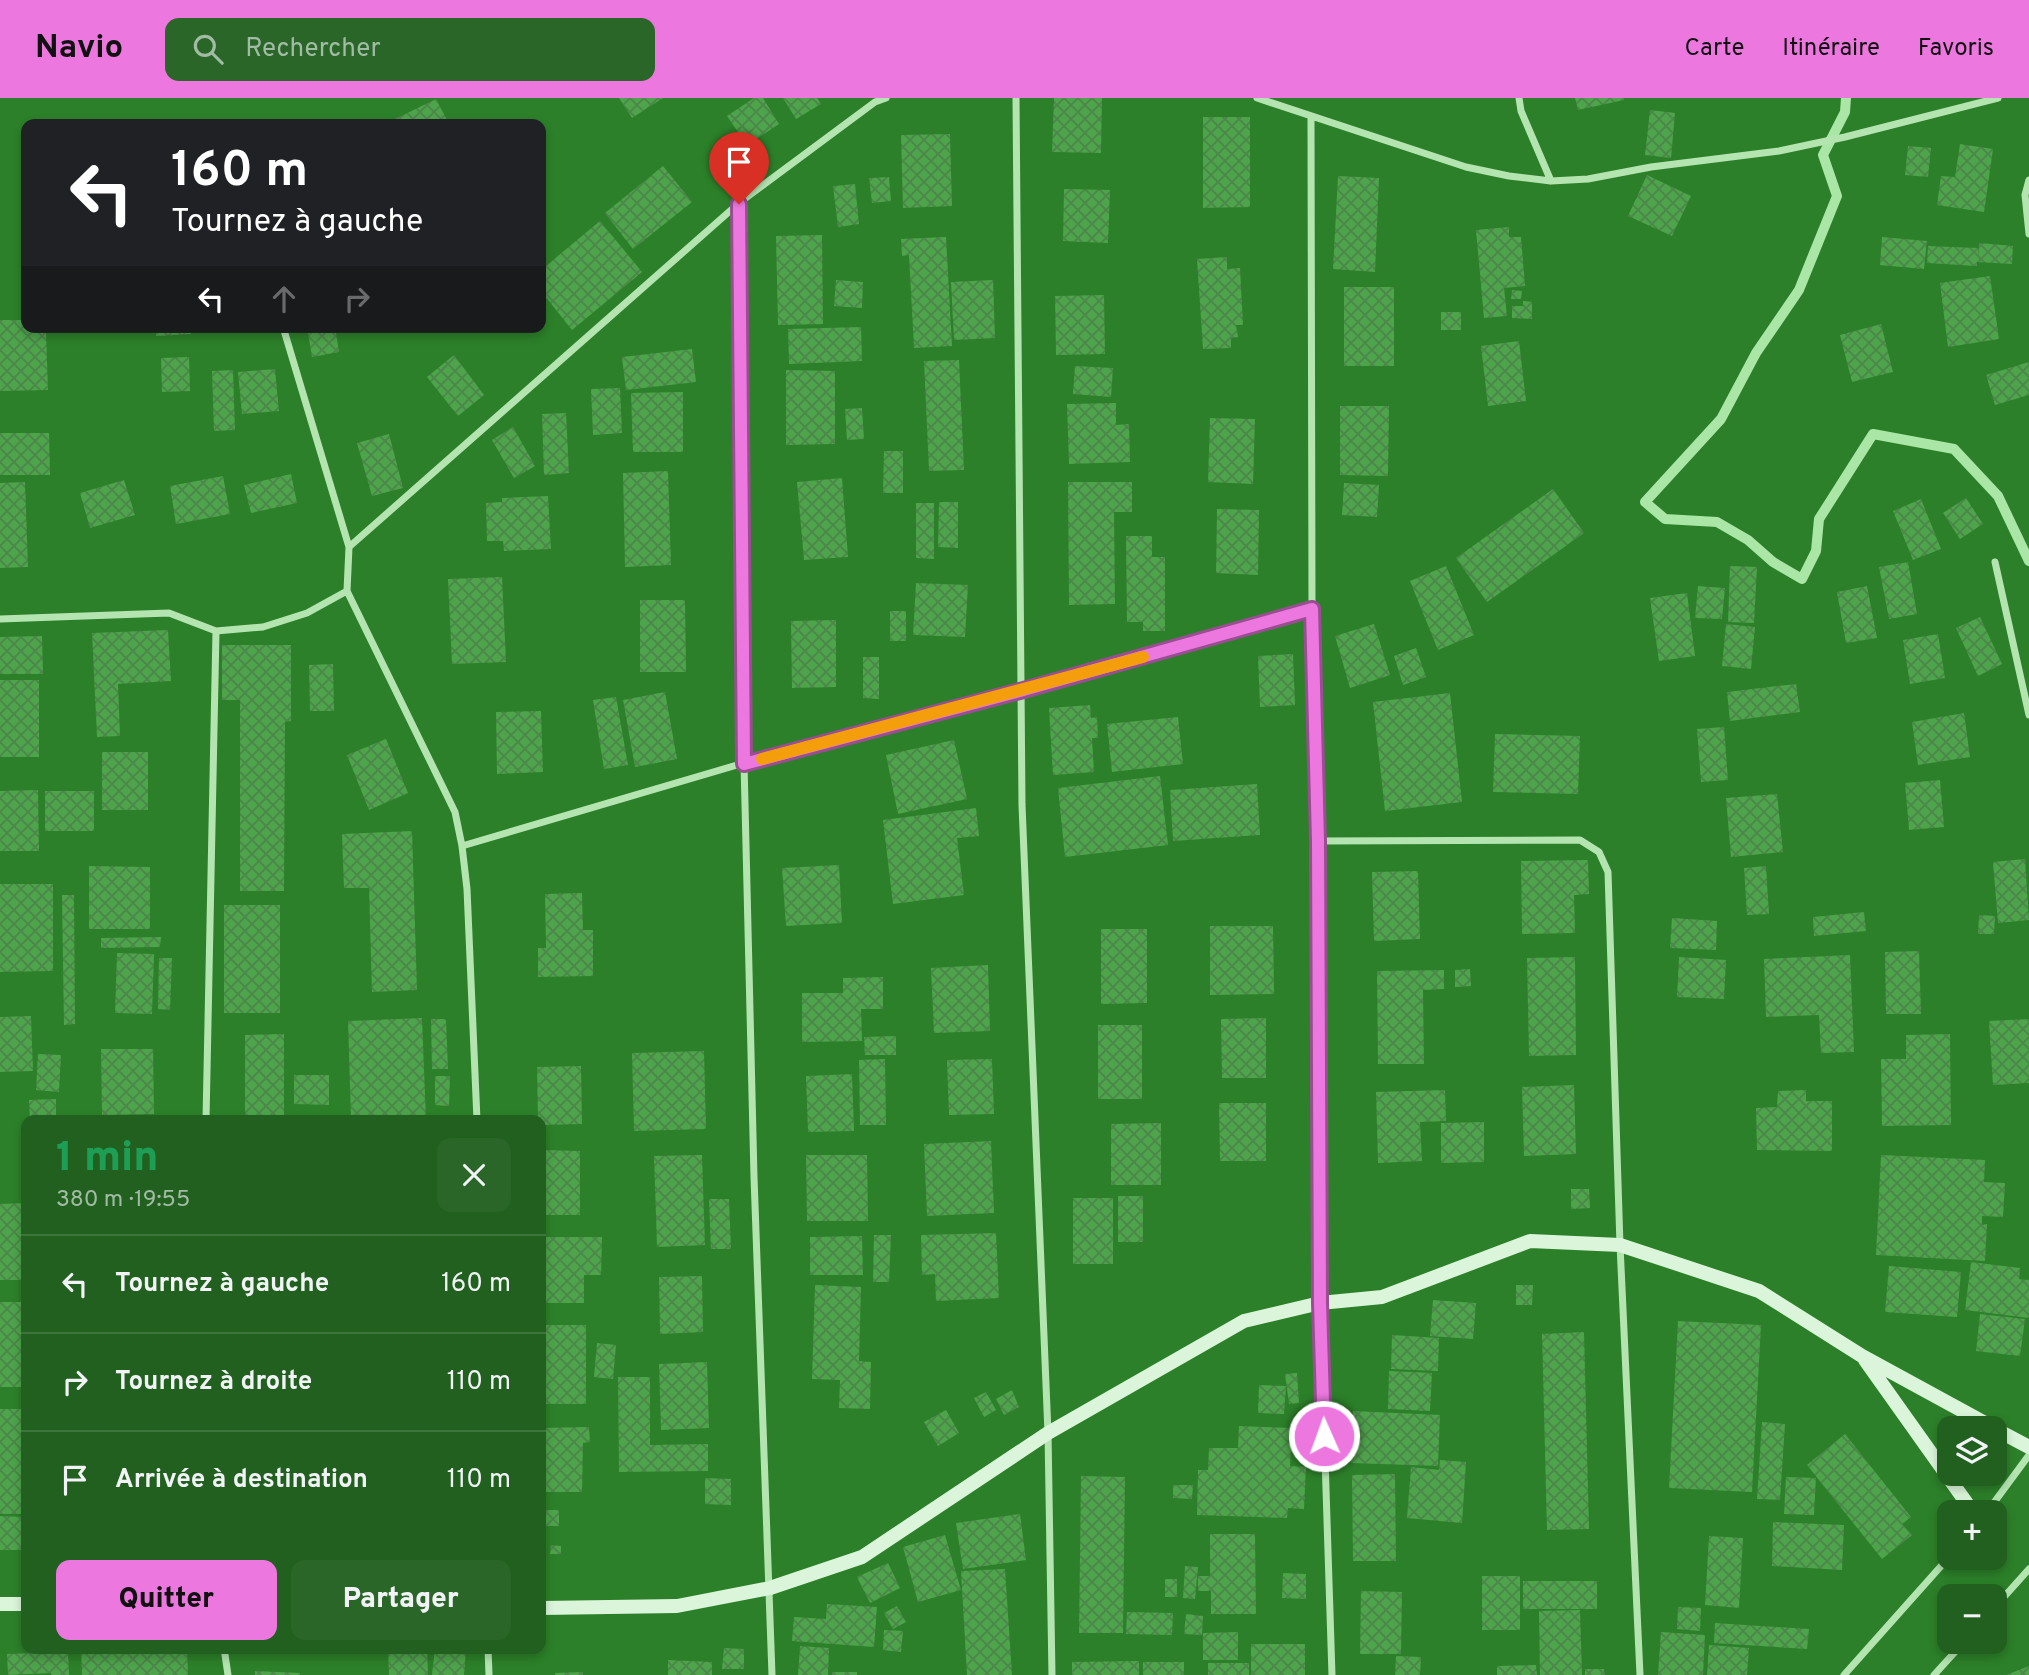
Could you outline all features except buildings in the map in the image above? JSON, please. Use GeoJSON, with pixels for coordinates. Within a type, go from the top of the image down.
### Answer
{"type":"FeatureCollection","features":[{"type":"Feature","properties":{"kind":"street"},"geometry":{"type":"LineString","coordinates":[[349,547],[739,204],[875,102],[886,98]]}},
{"type":"Feature","properties":{"kind":"street"},"geometry":{"type":"LineString","coordinates":[[1016,98],[1023,833],[1048,1433],[1052,1675]]}},
{"type":"Feature","properties":{"kind":"street"},"geometry":{"type":"LineString","coordinates":[[1257,98],[1465,167],[1551,181],[1588,179],[1651,167],[1779,151],[1998,98]]}},
{"type":"Feature","properties":{"kind":"street"},"geometry":{"type":"LineString","coordinates":[[1519,98],[1521,111],[1551,181]]}},
{"type":"Feature","properties":{"kind":"street"},"geometry":{"type":"LineString","coordinates":[[1311,118],[1312,609],[1318,841],[1320,1303],[1332,1675]]}},
{"type":"Feature","properties":{"kind":"street"},"geometry":{"type":"LineString","coordinates":[[2029,180],[2025,195],[2029,234]]}},
{"type":"Feature","properties":{"kind":"street"},"geometry":{"type":"LineString","coordinates":[[739,204],[744,764],[754,1177],[772,1675]]}},
{"type":"Feature","properties":{"kind":"street"},"geometry":{"type":"LineString","coordinates":[[285,333],[349,547],[347,591],[455,812],[463,846],[467,889],[477,1115]]}},
{"type":"Feature","properties":{"kind":"street"},"geometry":{"type":"LineString","coordinates":[[1995,562],[2029,715]]}},
{"type":"Feature","properties":{"kind":"street"},"geometry":{"type":"LineString","coordinates":[[0,619],[169,613],[216,631],[263,626],[296,617],[347,591]]}},
{"type":"Feature","properties":{"kind":"street"},"geometry":{"type":"LineString","coordinates":[[463,846],[744,764],[1020,691],[1312,609]]}},
{"type":"Feature","properties":{"kind":"street"},"geometry":{"type":"LineString","coordinates":[[206,1115],[216,631]]}},
{"type":"Feature","properties":{"kind":"street"},"geometry":{"type":"LineString","coordinates":[[1318,841],[1580,840],[1599,852],[1608,872],[1620,1245],[1640,1675]]}},
{"type":"Feature","properties":{"kind":"street"},"geometry":{"type":"LineString","coordinates":[[546,1608],[677,1606],[770,1588],[862,1557],[1048,1433],[1244,1321],[1320,1303],[1382,1297],[1530,1241],[1620,1245],[1759,1291],[1862,1356],[1972,1416]]}},
{"type":"Feature","properties":{"kind":"street"},"geometry":{"type":"LineString","coordinates":[[1862,1356],[1964,1500]]}},
{"type":"Feature","properties":{"kind":"street"},"geometry":{"type":"LineString","coordinates":[[2007,1435],[2029,1447]]}},
{"type":"Feature","properties":{"kind":"street"},"geometry":{"type":"LineString","coordinates":[[1996,1500],[2029,1455]]}},
{"type":"Feature","properties":{"kind":"street"},"geometry":{"type":"LineString","coordinates":[[2007,1594],[2029,1569]]}},
{"type":"Feature","properties":{"kind":"street"},"geometry":{"type":"LineString","coordinates":[[1844,1675],[1938,1570]]}},
{"type":"Feature","properties":{"kind":"street"},"geometry":{"type":"LineString","coordinates":[[0,1604],[21,1604]]}},
{"type":"Feature","properties":{"kind":"street"},"geometry":{"type":"LineString","coordinates":[[225,1654],[228,1675]]}},
{"type":"Feature","properties":{"kind":"street"},"geometry":{"type":"LineString","coordinates":[[488,1654],[489,1675]]}},
{"type":"Feature","properties":{"kind":"street"},"geometry":{"type":"LineString","coordinates":[[1934,1675],[1953,1654]]}},
{"type":"Feature","properties":{"kind":"waterway"},"geometry":{"type":"LineString","coordinates":[[1846,98],[1845,112],[1823,155],[1837,196],[1799,290],[1756,353],[1721,419],[1645,502],[1665,519],[1717,522],[1748,540],[1773,562],[1802,579],[1816,551],[1819,519],[1873,434],[1954,449],[1998,496],[2029,561]]}},
{"type":"Feature","properties":{"kind":"slow traffic"},"geometry":{"type":"LineString","coordinates":[[762,759],[1143,657]]}},
{"type":"Feature","properties":{"kind":"route"},"geometry":{"type":"LineString","coordinates":[[739,204],[744,764],[1020,691],[1312,609],[1318,841],[1320,1303],[1324,1436]]}}]}
